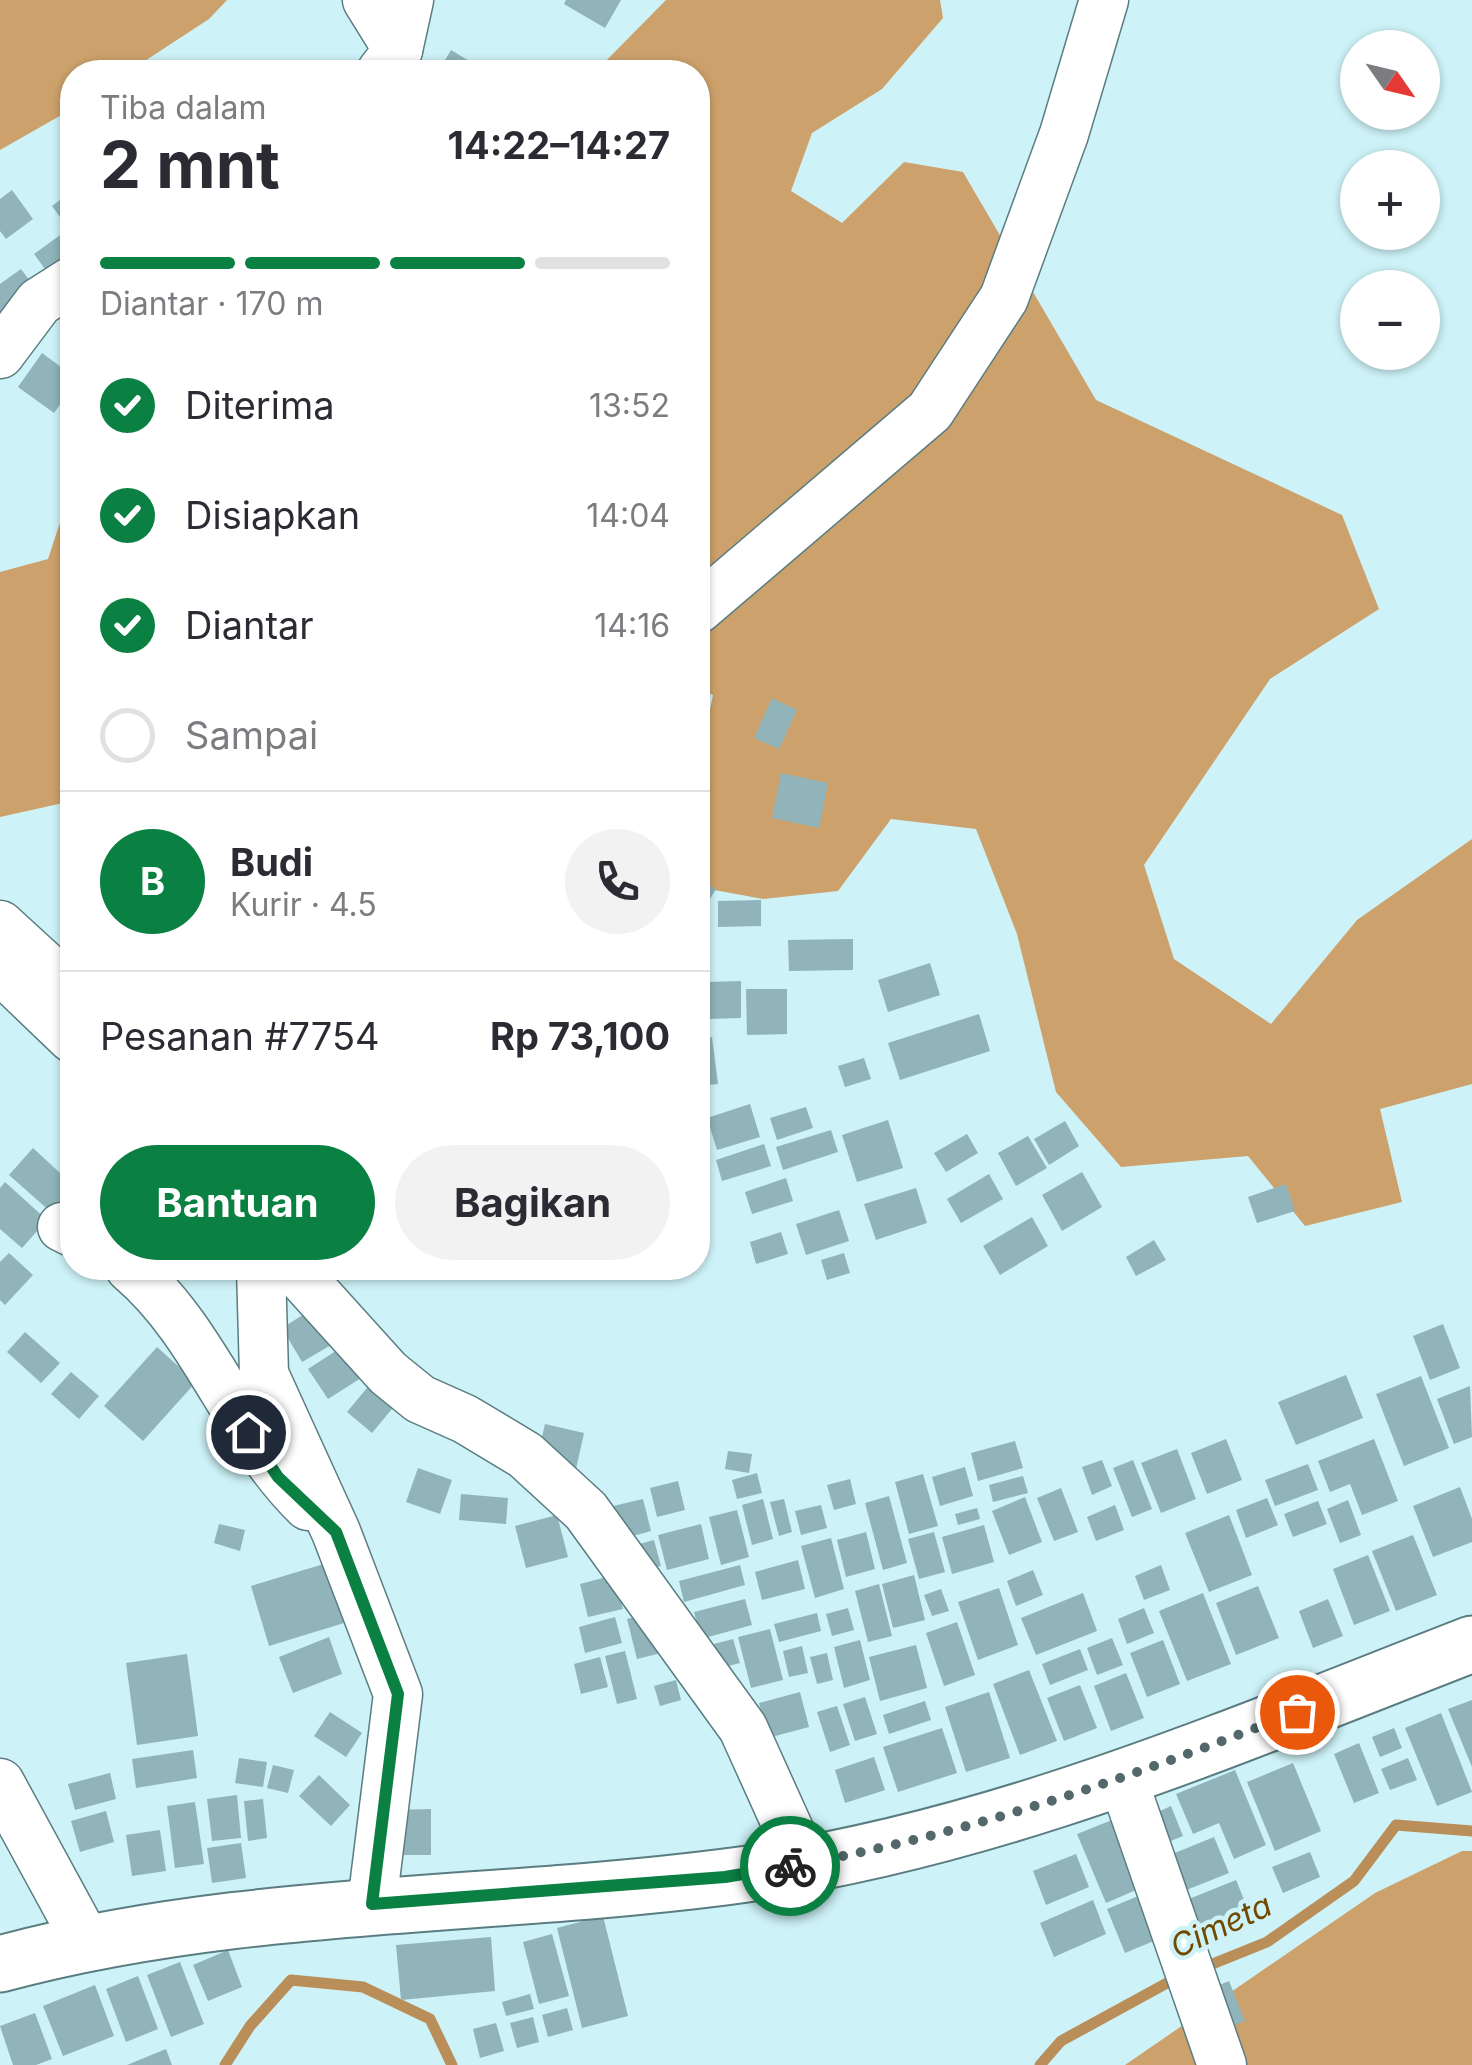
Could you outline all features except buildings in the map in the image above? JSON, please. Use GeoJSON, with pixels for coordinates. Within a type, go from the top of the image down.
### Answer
{"type":"FeatureCollection","features":[{"type":"Feature","properties":{"kind":"highway"},"geometry":{"type":"LineString","coordinates":[[0,1964],[86,1940],[372,1904],[725,1877],[895,1847],[1122,1780],[1472,1644]]}},
{"type":"Feature","properties":{"kind":"street"},"geometry":{"type":"LineString","coordinates":[[367,0],[388,60]]}},
{"type":"Feature","properties":{"kind":"street"},"geometry":{"type":"LineString","coordinates":[[390,60],[408,0]]}},
{"type":"Feature","properties":{"kind":"street"},"geometry":{"type":"LineString","coordinates":[[710,599],[930,411],[1004,298],[1064,134],[1104,0]]}},
{"type":"Feature","properties":{"kind":"street"},"geometry":{"type":"LineString","coordinates":[[0,354],[39,302],[60,289]]}},
{"type":"Feature","properties":{"kind":"street"},"geometry":{"type":"LineString","coordinates":[[0,926],[60,980]]}},
{"type":"Feature","properties":{"kind":"street"},"geometry":{"type":"LineString","coordinates":[[0,969],[60,1026]]}},
{"type":"Feature","properties":{"kind":"street"},"geometry":{"type":"LineString","coordinates":[[144,1280],[159,1292],[278,1477],[336,1532]]}},
{"type":"Feature","properties":{"kind":"street"},"geometry":{"type":"LineString","coordinates":[[261,1280],[264,1374],[336,1532],[398,1694],[372,1904]]}},
{"type":"Feature","properties":{"kind":"street"},"geometry":{"type":"LineString","coordinates":[[302,1280],[399,1382],[420,1399],[465,1419],[525,1455],[586,1511],[743,1728],[804,1863]]}},
{"type":"Feature","properties":{"kind":"street"},"geometry":{"type":"LineString","coordinates":[[1122,1780],[1222,2065]]}},
{"type":"Feature","properties":{"kind":"street"},"geometry":{"type":"LineString","coordinates":[[0,1784],[86,1940]]}},
{"type":"Feature","properties":{"kind":"shaded area"},"geometry":{"type":"Polygon","coordinates":[[[0,0],[227,0],[209,19],[146,60],[60,60],[60,116],[0,150],[0,0]]]}},
{"type":"Feature","properties":{"kind":"shaded area"},"geometry":{"type":"Polygon","coordinates":[[[666,0],[940,0],[943,18],[882,89],[812,133],[791,191],[842,223],[904,162],[963,172],[1096,400],[1342,515],[1379,609],[1270,679],[1144,865],[1174,959],[1271,1024],[1357,920],[1472,839],[1472,1084],[1380,1109],[1402,1202],[1305,1226],[1248,1156],[1121,1167],[1056,1092],[1017,934],[976,829],[891,819],[838,891],[763,899],[710,889],[710,60],[607,60],[666,0]]]}},
{"type":"Feature","properties":{"kind":"shaded area"},"geometry":{"type":"Polygon","coordinates":[[[60,522],[60,804],[0,817],[0,572],[48,559],[60,522]]]}},
{"type":"Feature","properties":{"kind":"shaded area"},"geometry":{"type":"Polygon","coordinates":[[[1462,1851],[1472,1851],[1472,2065],[1125,2065],[1375,1893],[1462,1851]]]}},
{"type":"Feature","properties":{"kind":"waterway","name":"Cimeta"},"geometry":{"type":"LineString","coordinates":[[1200,1969],[1267,1942],[1354,1881],[1396,1825],[1472,1831]]}},
{"type":"Feature","properties":{"kind":"waterway","name":"Cimeta"},"geometry":{"type":"LineString","coordinates":[[1040,2065],[1061,2041],[1178,1977]]}},
{"type":"Feature","properties":{"kind":"waterway","name":"Cimeta"},"geometry":{"type":"LineString","coordinates":[[225,2065],[250,2026],[291,1980],[363,1987],[430,2019],[452,2065]]}},
{"type":"Feature","properties":{"kind":"way so far"},"geometry":{"type":"LineString","coordinates":[[790,1866],[895,1847],[1122,1780],[1297,1712]]}},
{"type":"Feature","properties":{"kind":"route"},"geometry":{"type":"LineString","coordinates":[[248,1432],[278,1477],[336,1532],[398,1694],[393,1762],[372,1904],[725,1877],[790,1866]]}}]}
